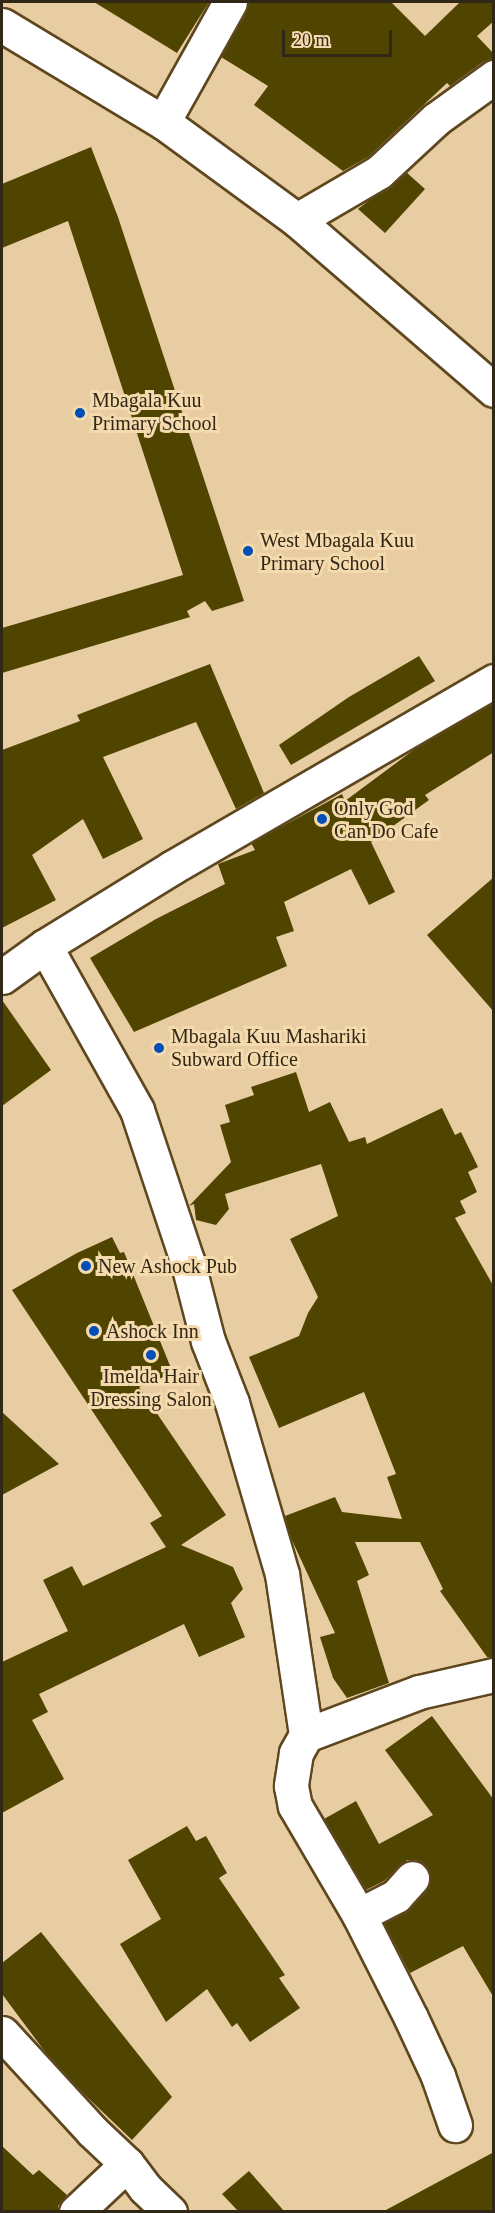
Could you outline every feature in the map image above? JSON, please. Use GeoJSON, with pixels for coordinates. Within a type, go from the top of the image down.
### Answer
{"type":"FeatureCollection","features":[{"type":"Feature","properties":{"kind":"street"},"geometry":{"type":"LineString","coordinates":[[163,122],[230,2]]}},
{"type":"Feature","properties":{"kind":"street"},"geometry":{"type":"LineString","coordinates":[[2,26],[163,122],[297,220],[430,332],[494,390]]}},
{"type":"Feature","properties":{"kind":"street"},"geometry":{"type":"LineString","coordinates":[[297,220],[379,172],[436,119],[494,77]]}},
{"type":"Feature","properties":{"kind":"street"},"geometry":{"type":"LineString","coordinates":[[2,977],[45,946],[173,867],[494,681]]}},
{"type":"Feature","properties":{"kind":"street"},"geometry":{"type":"LineString","coordinates":[[45,946],[137,1110],[188,1260],[208,1341],[232,1403],[282,1574],[306,1735],[296,1753],[291,1786],[295,1806],[359,1916],[433,2066],[454,2125]]}},
{"type":"Feature","properties":{"kind":"street"},"geometry":{"type":"LineString","coordinates":[[306,1735],[419,1692],[494,1675]]}},
{"type":"Feature","properties":{"kind":"street"},"geometry":{"type":"LineString","coordinates":[[359,1916],[396,1896],[412,1878]]}},
{"type":"Feature","properties":{"kind":"street"},"geometry":{"type":"LineString","coordinates":[[2,2033],[92,2132],[127,2164],[145,2188],[170,2211]]}},
{"type":"Feature","properties":{"kind":"street"},"geometry":{"type":"LineString","coordinates":[[76,2211],[127,2164]]}},
{"type":"Feature","properties":{"kind":"building"},"geometry":{"type":"Polygon","coordinates":[[[94,2],[209,2],[177,53],[94,2]]]}},
{"type":"Feature","properties":{"kind":"building"},"geometry":{"type":"Polygon","coordinates":[[[249,2],[391,2],[425,36],[460,2],[494,2],[494,21],[477,36],[494,54],[494,58],[483,62],[450,86],[447,83],[368,157],[343,171],[254,105],[268,86],[221,57],[249,2]]]}},
{"type":"Feature","properties":{"kind":"building"},"geometry":{"type":"Polygon","coordinates":[[[91,147],[118,217],[244,601],[212,611],[205,601],[187,611],[190,617],[2,673],[2,628],[183,575],[68,221],[2,248],[2,184],[91,147]]]}},
{"type":"Feature","properties":{"kind":"building"},"geometry":{"type":"Polygon","coordinates":[[[406,172],[425,189],[385,233],[358,209],[406,172]]]}},
{"type":"Feature","properties":{"kind":"building"},"geometry":{"type":"Polygon","coordinates":[[[419,656],[435,681],[291,765],[279,745],[349,697],[419,656]]]}},
{"type":"Feature","properties":{"kind":"building"},"geometry":{"type":"Polygon","coordinates":[[[210,664],[264,793],[236,809],[196,722],[103,757],[143,839],[103,859],[83,819],[32,855],[56,900],[2,928],[2,750],[80,721],[77,715],[210,664]]]}},
{"type":"Feature","properties":{"kind":"building"},"geometry":{"type":"Polygon","coordinates":[[[494,703],[494,752],[425,795],[429,800],[371,842],[395,892],[369,905],[351,869],[284,902],[294,931],[276,937],[287,966],[134,1032],[90,958],[156,919],[225,884],[218,864],[255,850],[251,843],[342,794],[345,801],[419,746],[494,703]]]}},
{"type":"Feature","properties":{"kind":"building"},"geometry":{"type":"Polygon","coordinates":[[[494,877],[494,1012],[427,935],[494,877]]]}},
{"type":"Feature","properties":{"kind":"building"},"geometry":{"type":"Polygon","coordinates":[[[2,1000],[51,1070],[2,1106],[2,1000]]]}},
{"type":"Feature","properties":{"kind":"building"},"geometry":{"type":"Polygon","coordinates":[[[296,1072],[309,1112],[330,1102],[349,1142],[365,1137],[367,1144],[442,1108],[455,1135],[461,1132],[478,1167],[468,1172],[477,1192],[460,1201],[466,1213],[455,1218],[494,1287],[494,1657],[487,1657],[440,1591],[443,1589],[420,1542],[355,1542],[369,1575],[357,1581],[389,1683],[347,1698],[333,1678],[320,1637],[335,1633],[290,1536],[285,1516],[335,1497],[342,1512],[402,1519],[387,1477],[396,1474],[364,1392],[279,1428],[249,1357],[299,1336],[308,1313],[318,1297],[290,1239],[338,1216],[321,1164],[225,1194],[229,1209],[216,1225],[196,1220],[194,1204],[189,1206],[231,1162],[220,1125],[230,1122],[225,1105],[254,1095],[251,1087],[296,1072]]]}},
{"type":"Feature","properties":{"kind":"building"},"geometry":{"type":"Polygon","coordinates":[[[112,1237],[120,1253],[124,1252],[173,1373],[139,1387],[226,1515],[181,1545],[233,1567],[243,1589],[231,1603],[245,1637],[199,1657],[184,1624],[39,1694],[48,1712],[32,1720],[64,1779],[2,1813],[2,1662],[68,1631],[43,1580],[72,1566],[83,1586],[166,1547],[150,1523],[162,1516],[12,1290],[77,1253],[112,1237]]]}},
{"type":"Feature","properties":{"kind":"building"},"geometry":{"type":"Polygon","coordinates":[[[2,1412],[59,1464],[2,1495],[2,1412]]]}},
{"type":"Feature","properties":{"kind":"building"},"geometry":{"type":"Polygon","coordinates":[[[432,1716],[494,1800],[494,1998],[463,1946],[410,1973],[384,1923],[410,1909],[426,1890],[430,1881],[430,1872],[424,1864],[415,1860],[407,1860],[384,1881],[366,1890],[324,1819],[356,1801],[379,1844],[433,1815],[385,1750],[432,1716]]]}},
{"type":"Feature","properties":{"kind":"building"},"geometry":{"type":"Polygon","coordinates":[[[187,1826],[196,1841],[206,1836],[227,1873],[219,1878],[285,1975],[279,1978],[300,2008],[250,2042],[237,2023],[232,2027],[207,1989],[166,2022],[120,1944],[161,1919],[128,1860],[187,1826]]]}},
{"type":"Feature","properties":{"kind":"building"},"geometry":{"type":"Polygon","coordinates":[[[41,1932],[172,2097],[132,2140],[49,2057],[2,1994],[2,1963],[41,1932]]]}},
{"type":"Feature","properties":{"kind":"building"},"geometry":{"type":"Polygon","coordinates":[[[2,2146],[33,2175],[39,2170],[67,2195],[58,2206],[58,2211],[2,2211],[2,2146]]]}},
{"type":"Feature","properties":{"kind":"building"},"geometry":{"type":"Polygon","coordinates":[[[494,2152],[494,2211],[384,2211],[494,2152]]]}},
{"type":"Feature","properties":{"kind":"building"},"geometry":{"type":"Polygon","coordinates":[[[249,2171],[284,2211],[238,2211],[222,2194],[249,2171]]]}},
{"type":"Feature","properties":{"kind":"place","name":"Mbagala Kuu Primary School"},"geometry":{"type":"Point","coordinates":[80,413]}},
{"type":"Feature","properties":{"kind":"place","name":"West Mbagala Kuu Primary School"},"geometry":{"type":"Point","coordinates":[248,551]}},
{"type":"Feature","properties":{"kind":"place","name":"Only God Can Do Cafe"},"geometry":{"type":"Point","coordinates":[322,819]}},
{"type":"Feature","properties":{"kind":"place","name":"Mbagala Kuu Mashariki Subward Office"},"geometry":{"type":"Point","coordinates":[159,1048]}},
{"type":"Feature","properties":{"kind":"place","name":"New Ashock Pub"},"geometry":{"type":"Point","coordinates":[86,1266]}},
{"type":"Feature","properties":{"kind":"place","name":"Ashock Inn"},"geometry":{"type":"Point","coordinates":[94,1331]}},
{"type":"Feature","properties":{"kind":"place","name":"Imelda Hair Dressing Salon"},"geometry":{"type":"Point","coordinates":[151,1355]}}]}
